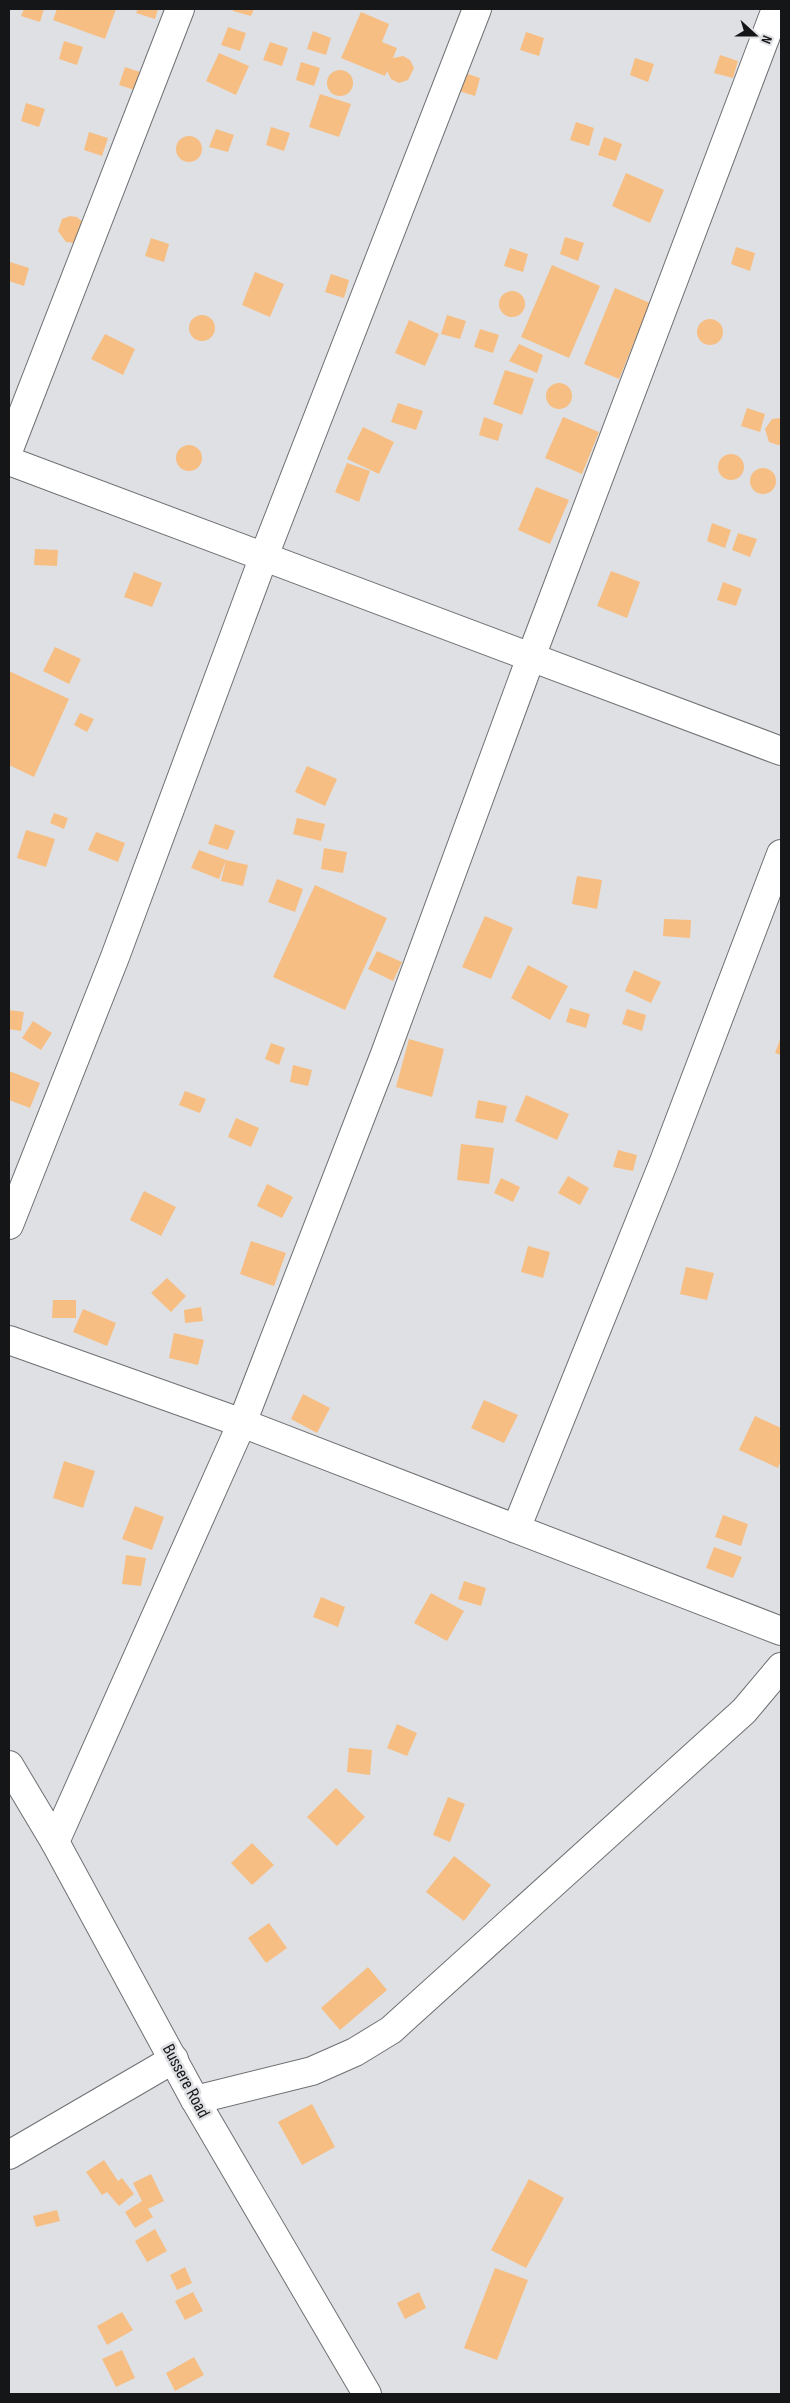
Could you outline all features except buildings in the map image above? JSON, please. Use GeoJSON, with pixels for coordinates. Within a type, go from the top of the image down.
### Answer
{"type":"FeatureCollection","features":[{"type":"Feature","properties":{"kind":"street"},"geometry":{"type":"LineString","coordinates":[[9,449],[180,9]]}},
{"type":"Feature","properties":{"kind":"street"},"geometry":{"type":"LineString","coordinates":[[9,1226],[115,958],[264,556],[477,9]]}},
{"type":"Feature","properties":{"kind":"street"},"geometry":{"type":"LineString","coordinates":[[55,1842],[242,1424],[385,1054],[531,657],[776,9]]}},
{"type":"Feature","properties":{"kind":"street"},"geometry":{"type":"LineString","coordinates":[[9,461],[781,751]]}},
{"type":"Feature","properties":{"kind":"street"},"geometry":{"type":"LineString","coordinates":[[516,1529],[659,1173],[781,854]]}},
{"type":"Feature","properties":{"kind":"street"},"geometry":{"type":"LineString","coordinates":[[9,1340],[242,1424],[781,1631]]}},
{"type":"Feature","properties":{"kind":"street"},"geometry":{"type":"LineString","coordinates":[[195,2100],[312,2072],[355,2052],[391,2030],[744,1711],[781,1667]]}},
{"type":"Feature","properties":{"kind":"street","name":"Bussere Road"},"geometry":{"type":"LineString","coordinates":[[9,1765],[55,1842],[195,2100],[367,2394]]}},
{"type":"Feature","properties":{"kind":"street"},"geometry":{"type":"LineString","coordinates":[[9,2155],[174,2059]]}}]}
